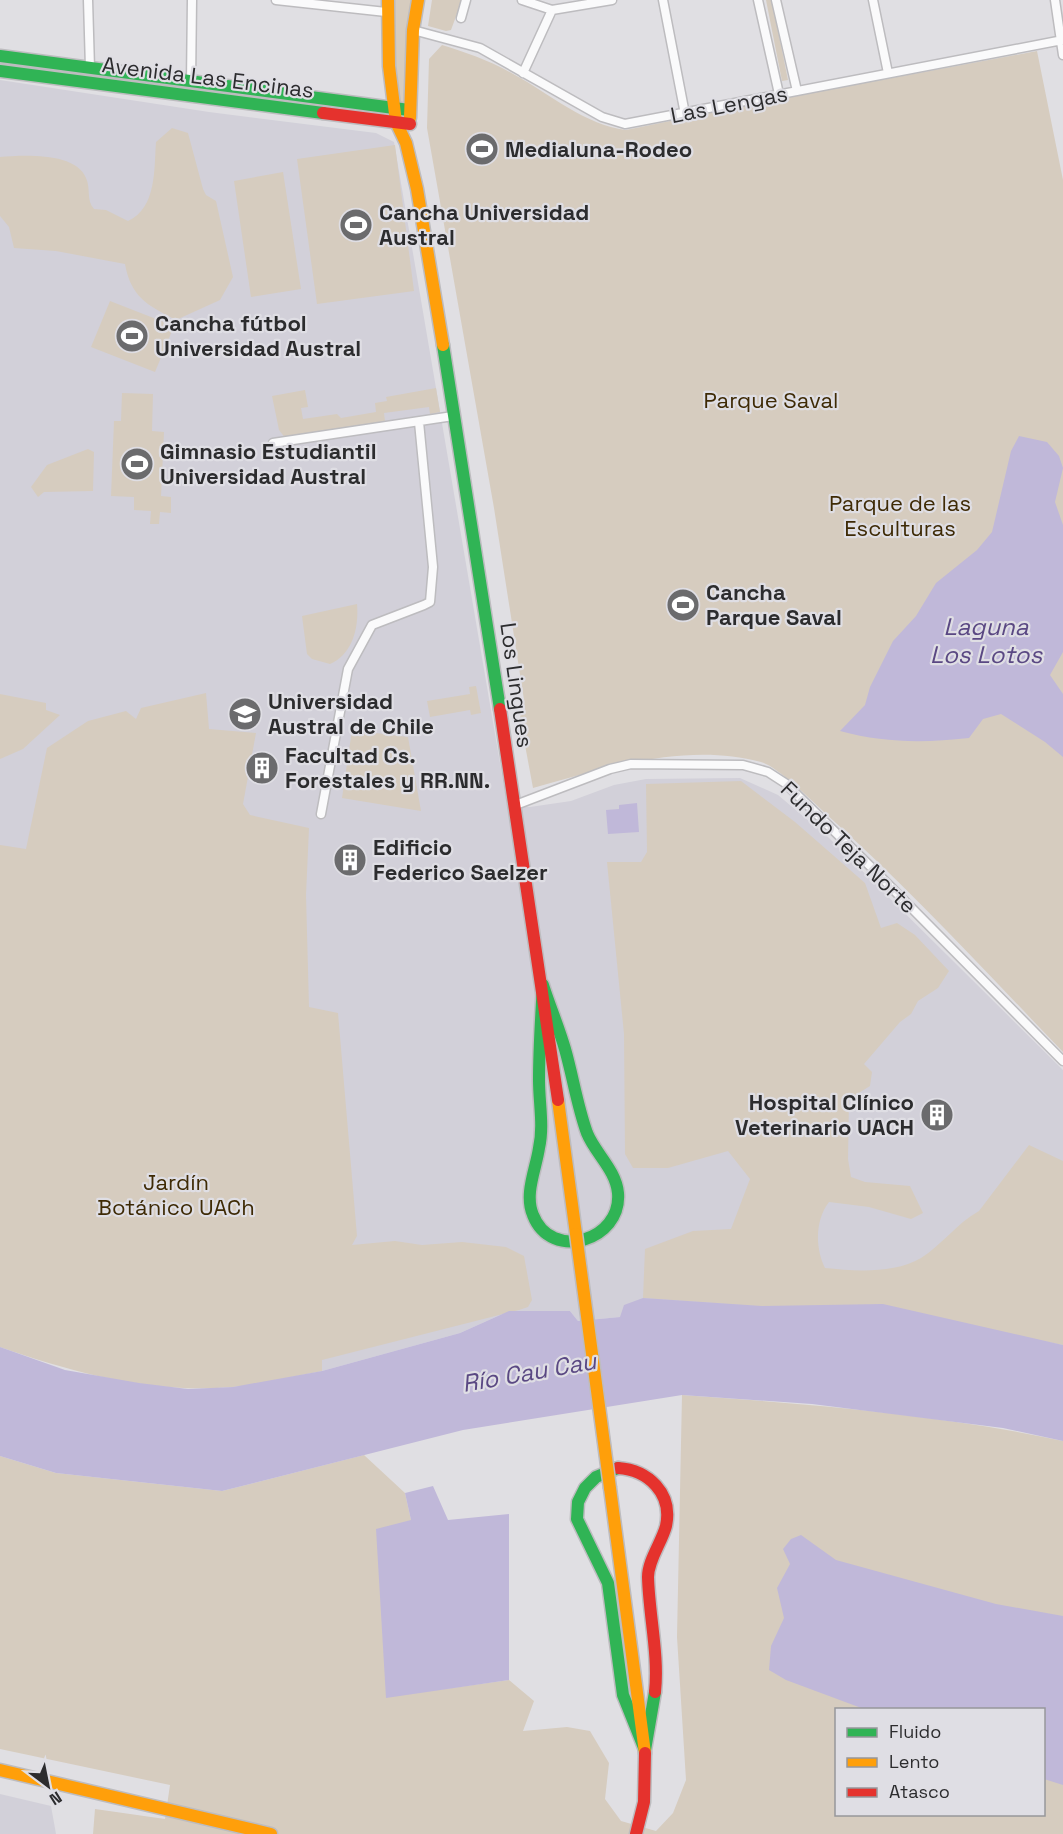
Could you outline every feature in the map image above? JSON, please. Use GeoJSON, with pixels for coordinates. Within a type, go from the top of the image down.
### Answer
{"type":"FeatureCollection","features":[{"type":"Feature","properties":{"kind":"main road","name":"Los Lingues"},"geometry":{"type":"LineString","coordinates":[[406,143],[410,124],[413,30],[418,0]]}},
{"type":"Feature","properties":{"kind":"main road","name":"Los Lingues"},"geometry":{"type":"LineString","coordinates":[[387,6],[388,66],[393,111],[406,143],[417,189],[492,649],[513,806],[543,986],[645,1750]]}},
{"type":"Feature","properties":{"kind":"main road","name":"Avenida Las Encinas"},"geometry":{"type":"LineString","coordinates":[[0,56],[393,111],[410,124]]}},
{"type":"Feature","properties":{"kind":"main road","name":"Avenida Las Encinas"},"geometry":{"type":"LineString","coordinates":[[0,71],[186,95],[393,111],[409,110]]}},
{"type":"Feature","properties":{"kind":"main road"},"geometry":{"type":"LineString","coordinates":[[543,986],[567,1055],[582,1118],[594,1148],[613,1175],[618,1193],[618,1208],[612,1222],[601,1234],[580,1243],[558,1240],[545,1233],[536,1221],[531,1207],[530,1189],[538,1161],[541,1135],[539,1077],[543,986]]}},
{"type":"Feature","properties":{"kind":"main road"},"geometry":{"type":"LineString","coordinates":[[636,1834],[644,1802],[645,1750],[657,1689],[648,1574],[666,1525],[667,1509],[659,1487],[648,1476],[634,1469],[618,1468],[596,1476],[585,1487],[578,1501],[577,1517],[581,1532],[595,1550],[605,1572],[623,1695],[645,1750]]}},
{"type":"Feature","properties":{"kind":"main road"},"geometry":{"type":"LineString","coordinates":[[0,1770],[271,1834]]}},
{"type":"Feature","properties":{"kind":"street"},"geometry":{"type":"LineString","coordinates":[[88,0],[90,68]]}},
{"type":"Feature","properties":{"kind":"street"},"geometry":{"type":"LineString","coordinates":[[186,95],[189,82],[192,0]]}},
{"type":"Feature","properties":{"kind":"street"},"geometry":{"type":"LineString","coordinates":[[276,0],[387,6]]}},
{"type":"Feature","properties":{"kind":"street"},"geometry":{"type":"LineString","coordinates":[[461,18],[466,0]]}},
{"type":"Feature","properties":{"kind":"street"},"geometry":{"type":"LineString","coordinates":[[522,0],[552,10],[612,0]]}},
{"type":"Feature","properties":{"kind":"street"},"geometry":{"type":"LineString","coordinates":[[663,0],[685,114]]}},
{"type":"Feature","properties":{"kind":"street"},"geometry":{"type":"LineString","coordinates":[[758,0],[779,94]]}},
{"type":"Feature","properties":{"kind":"street"},"geometry":{"type":"LineString","coordinates":[[776,0],[797,91]]}},
{"type":"Feature","properties":{"kind":"street"},"geometry":{"type":"LineString","coordinates":[[873,0],[888,73]]}},
{"type":"Feature","properties":{"kind":"street"},"geometry":{"type":"LineString","coordinates":[[1055,0],[1063,56]]}},
{"type":"Feature","properties":{"kind":"street"},"geometry":{"type":"LineString","coordinates":[[523,73],[552,10]]}},
{"type":"Feature","properties":{"kind":"street","name":"Las Lengas"},"geometry":{"type":"LineString","coordinates":[[413,30],[480,48],[614,121],[625,124],[1062,40]]}},
{"type":"Feature","properties":{"kind":"street"},"geometry":{"type":"LineString","coordinates":[[273,443],[453,416]]}},
{"type":"Feature","properties":{"kind":"street"},"geometry":{"type":"LineString","coordinates":[[321,814],[345,680],[362,641],[372,625],[430,602],[433,594],[433,567],[419,422]]}},
{"type":"Feature","properties":{"kind":"street","name":"Fundo Teja Norte"},"geometry":{"type":"LineString","coordinates":[[513,806],[610,769],[631,764],[743,765],[768,772],[785,783],[1063,1061]]}},
{"type":"Feature","properties":{"kind":"shaded area","name":"Universidad Austral de Chile"},"geometry":{"type":"Polygon","coordinates":[[[0,80],[209,112],[376,133],[394,142],[507,804],[530,807],[571,801],[614,785],[646,779],[740,778],[778,795],[828,837],[1063,1070],[1063,1345],[990,1330],[620,1317],[578,1321],[570,1311],[509,1311],[460,1333],[322,1371],[233,1387],[0,1347],[0,80]]]}},
{"type":"Feature","properties":{"kind":"shaded area"},"geometry":{"type":"Polygon","coordinates":[[[0,1794],[51,1806],[56,1834],[0,1834],[0,1794]]]}},
{"type":"Feature","properties":{"kind":"green space"},"geometry":{"type":"Polygon","coordinates":[[[393,0],[413,0],[406,106],[401,106],[394,73],[393,0]]]}},
{"type":"Feature","properties":{"kind":"green space"},"geometry":{"type":"Polygon","coordinates":[[[432,0],[462,0],[451,30],[446,31],[428,26],[432,0]]]}},
{"type":"Feature","properties":{"kind":"green space"},"geometry":{"type":"Polygon","coordinates":[[[766,0],[772,0],[788,80],[782,81],[766,0]]]}},
{"type":"Feature","properties":{"kind":"green space","name":"Parque Saval"},"geometry":{"type":"Polygon","coordinates":[[[442,45],[497,66],[596,122],[626,130],[1037,51],[1063,180],[1063,1052],[887,871],[794,784],[768,765],[733,757],[675,756],[617,766],[533,788],[520,718],[524,700],[494,508],[427,128],[429,59],[442,45]]]}},
{"type":"Feature","properties":{"kind":"green space"},"geometry":{"type":"Polygon","coordinates":[[[102,70],[383,106],[382,116],[100,79],[102,70]]]}},
{"type":"Feature","properties":{"kind":"green space"},"geometry":{"type":"Polygon","coordinates":[[[172,128],[188,133],[203,189],[206,195],[216,201],[233,277],[220,300],[176,320],[142,299],[131,285],[125,264],[56,251],[14,248],[9,227],[0,216],[0,157],[48,157],[72,163],[86,178],[90,202],[94,209],[106,210],[128,221],[144,207],[149,197],[154,175],[156,142],[172,128]]]}},
{"type":"Feature","properties":{"kind":"green space","name":"Cancha Universidad Austral"},"geometry":{"type":"Polygon","coordinates":[[[395,145],[414,291],[317,304],[297,159],[395,145]]]}},
{"type":"Feature","properties":{"kind":"green space"},"geometry":{"type":"Polygon","coordinates":[[[283,172],[301,289],[251,297],[234,181],[283,172]]]}},
{"type":"Feature","properties":{"kind":"green space","name":"Cancha fútbol Universidad Austral"},"geometry":{"type":"Polygon","coordinates":[[[110,301],[174,326],[155,372],[91,347],[110,301]]]}},
{"type":"Feature","properties":{"kind":"green space"},"geometry":{"type":"Polygon","coordinates":[[[436,388],[440,412],[430,414],[429,407],[384,413],[385,421],[286,439],[279,430],[272,396],[305,390],[308,407],[301,408],[303,419],[337,414],[341,418],[376,412],[375,403],[387,401],[386,397],[436,388]]]}},
{"type":"Feature","properties":{"kind":"green space","name":"Gimnasio Estudiantil Universidad Austral"},"geometry":{"type":"Polygon","coordinates":[[[122,393],[153,394],[152,431],[164,432],[161,496],[171,497],[171,513],[160,512],[159,524],[150,524],[151,511],[134,510],[134,497],[111,496],[114,421],[121,421],[122,393]]]}},
{"type":"Feature","properties":{"kind":"green space"},"geometry":{"type":"Polygon","coordinates":[[[88,449],[94,452],[93,491],[44,492],[38,497],[31,487],[47,465],[88,449]]]}},
{"type":"Feature","properties":{"kind":"green space"},"geometry":{"type":"Polygon","coordinates":[[[357,604],[357,622],[353,639],[344,654],[330,664],[312,659],[307,654],[302,616],[357,604]]]}},
{"type":"Feature","properties":{"kind":"green space"},"geometry":{"type":"Polygon","coordinates":[[[476,686],[481,713],[471,715],[470,710],[430,717],[427,701],[470,694],[469,687],[476,686]]]}},
{"type":"Feature","properties":{"kind":"green space","name":"Jardín Botánico UACh"},"geometry":{"type":"Polygon","coordinates":[[[206,693],[209,729],[256,733],[243,804],[250,815],[309,828],[306,895],[309,1007],[338,1013],[357,1236],[352,1245],[395,1241],[422,1245],[462,1242],[506,1247],[524,1256],[532,1300],[528,1307],[519,1310],[322,1360],[322,1371],[255,1384],[202,1388],[143,1384],[114,1379],[56,1365],[0,1347],[0,845],[26,849],[47,748],[88,721],[126,711],[136,719],[141,708],[206,693]]]}},
{"type":"Feature","properties":{"kind":"green space"},"geometry":{"type":"Polygon","coordinates":[[[0,694],[46,703],[46,710],[60,715],[23,749],[0,759],[0,694]]]}},
{"type":"Feature","properties":{"kind":"green space"},"geometry":{"type":"Polygon","coordinates":[[[352,730],[408,737],[421,811],[342,798],[352,730]]]}},
{"type":"Feature","properties":{"kind":"green space"},"geometry":{"type":"Polygon","coordinates":[[[741,781],[795,822],[865,883],[881,928],[897,923],[915,935],[949,971],[938,988],[918,1001],[911,1014],[900,1022],[864,1064],[872,1072],[870,1086],[849,1099],[848,1159],[851,1177],[865,1182],[910,1186],[923,1213],[911,1219],[869,1207],[829,1202],[821,1217],[818,1234],[819,1252],[825,1268],[886,1269],[899,1267],[921,1258],[979,1211],[1029,1145],[1063,1161],[1063,1345],[906,1320],[643,1298],[645,1249],[693,1231],[731,1229],[750,1179],[728,1151],[668,1168],[633,1168],[625,1154],[624,1034],[607,862],[641,862],[647,852],[646,784],[741,781]]]}},
{"type":"Feature","properties":{"kind":"green space"},"geometry":{"type":"Polygon","coordinates":[[[682,1395],[825,1406],[921,1417],[1063,1441],[1063,1834],[93,1834],[95,1809],[165,1819],[170,1785],[0,1749],[0,1456],[56,1473],[222,1491],[364,1455],[405,1493],[411,1520],[386,1697],[509,1680],[534,1701],[523,1731],[567,1727],[590,1731],[609,1763],[605,1799],[621,1821],[656,1831],[673,1813],[686,1780],[677,1637],[682,1395]]]}},
{"type":"Feature","properties":{"kind":"water","name":"Laguna Los Lotos"},"geometry":{"type":"Polygon","coordinates":[[[1019,436],[1047,442],[1059,456],[1063,468],[1055,502],[1063,525],[1063,652],[1050,675],[1063,694],[1063,757],[1045,742],[1001,714],[983,719],[969,738],[904,741],[872,738],[840,731],[865,705],[870,687],[893,641],[916,616],[936,583],[977,550],[992,532],[1011,451],[1019,436]]]}},
{"type":"Feature","properties":{"kind":"water"},"geometry":{"type":"Polygon","coordinates":[[[637,803],[639,832],[608,834],[606,810],[619,809],[619,805],[637,803]]]}},
{"type":"Feature","properties":{"kind":"water","name":"Río Cau Cau"},"geometry":{"type":"Polygon","coordinates":[[[643,1298],[762,1306],[883,1304],[1063,1345],[1063,1441],[1003,1428],[812,1404],[682,1395],[463,1430],[222,1491],[56,1473],[0,1456],[0,1347],[65,1370],[139,1383],[188,1389],[233,1387],[322,1371],[460,1333],[509,1311],[570,1311],[578,1321],[620,1317],[624,1305],[643,1298]]]}},
{"type":"Feature","properties":{"kind":"water"},"geometry":{"type":"Polygon","coordinates":[[[433,1486],[448,1520],[509,1514],[509,1680],[386,1698],[376,1529],[411,1520],[405,1493],[433,1486]]]}},
{"type":"Feature","properties":{"kind":"water"},"geometry":{"type":"Polygon","coordinates":[[[801,1535],[836,1560],[996,1604],[1063,1616],[1063,1785],[1045,1779],[1045,1708],[861,1708],[786,1680],[769,1670],[771,1646],[784,1618],[777,1588],[790,1564],[783,1549],[791,1539],[801,1535]]]}},
{"type":"Feature","properties":{"kind":"traffic: fast"},"geometry":{"type":"LineString","coordinates":[[0,56],[409,110]]}},
{"type":"Feature","properties":{"kind":"traffic: fast"},"geometry":{"type":"LineString","coordinates":[[0,71],[323,113]]}},
{"type":"Feature","properties":{"kind":"traffic: fast"},"geometry":{"type":"LineString","coordinates":[[443,345],[500,709]]}},
{"type":"Feature","properties":{"kind":"traffic: fast"},"geometry":{"type":"LineString","coordinates":[[543,985],[565,1049],[587,1133],[609,1169],[618,1193],[616,1210],[609,1223],[598,1233],[584,1240],[569,1241],[554,1238],[542,1230],[531,1207],[530,1190],[541,1131],[539,1068],[543,985]]}},
{"type":"Feature","properties":{"kind":"traffic: fast"},"geometry":{"type":"LineString","coordinates":[[618,1468],[596,1477],[585,1488],[578,1502],[577,1519],[608,1583],[623,1695],[645,1750],[655,1692]]}},
{"type":"Feature","properties":{"kind":"traffic: slow"},"geometry":{"type":"LineString","coordinates":[[388,0],[389,66],[396,122],[406,143],[417,189],[443,345]]}},
{"type":"Feature","properties":{"kind":"traffic: slow"},"geometry":{"type":"LineString","coordinates":[[410,118],[413,30],[418,0]]}},
{"type":"Feature","properties":{"kind":"traffic: slow"},"geometry":{"type":"LineString","coordinates":[[558,1100],[576,1234]]}},
{"type":"Feature","properties":{"kind":"traffic: slow"},"geometry":{"type":"LineString","coordinates":[[576,1234],[610,1488]]}},
{"type":"Feature","properties":{"kind":"traffic: slow"},"geometry":{"type":"LineString","coordinates":[[610,1488],[645,1753]]}},
{"type":"Feature","properties":{"kind":"traffic: slow"},"geometry":{"type":"LineString","coordinates":[[0,1770],[271,1834]]}},
{"type":"Feature","properties":{"kind":"traffic: jam"},"geometry":{"type":"LineString","coordinates":[[323,113],[410,124]]}},
{"type":"Feature","properties":{"kind":"traffic: jam"},"geometry":{"type":"LineString","coordinates":[[500,709],[558,1100]]}},
{"type":"Feature","properties":{"kind":"traffic: jam"},"geometry":{"type":"LineString","coordinates":[[618,1468],[639,1473],[648,1479],[656,1485],[666,1503],[666,1526],[650,1564],[648,1577],[656,1664],[655,1692]]}},
{"type":"Feature","properties":{"kind":"traffic: jam"},"geometry":{"type":"LineString","coordinates":[[636,1834],[644,1802],[645,1753]]}},
{"type":"Feature","properties":{"kind":"place","name":"Medialuna-Rodeo"},"geometry":{"type":"Point","coordinates":[482,149]}},
{"type":"Feature","properties":{"kind":"place","name":"Cancha Universidad Austral"},"geometry":{"type":"Point","coordinates":[356,225]}},
{"type":"Feature","properties":{"kind":"place","name":"Cancha fútbol Universidad Austral"},"geometry":{"type":"Point","coordinates":[132,336]}},
{"type":"Feature","properties":{"kind":"place","name":"Gimnasio Estudiantil Universidad Austral"},"geometry":{"type":"Point","coordinates":[137,464]}},
{"type":"Feature","properties":{"kind":"place","name":"Cancha Parque Saval"},"geometry":{"type":"Point","coordinates":[683,605]}},
{"type":"Feature","properties":{"kind":"place","name":"Universidad Austral de Chile"},"geometry":{"type":"Point","coordinates":[245,714]}},
{"type":"Feature","properties":{"kind":"place","name":"Facultad Cs. Forestales y RR.NN."},"geometry":{"type":"Point","coordinates":[262,768]}},
{"type":"Feature","properties":{"kind":"place","name":"Edificio Federico Saelzer"},"geometry":{"type":"Point","coordinates":[350,860]}},
{"type":"Feature","properties":{"kind":"place","name":"Hospital Clínico Veterinario UACH"},"geometry":{"type":"Point","coordinates":[937,1115]}},
{"type":"Feature","properties":{"kind":"park label","name":"Parque de las Esculturas"},"geometry":{"type":"Point","coordinates":[900,516]}}]}
